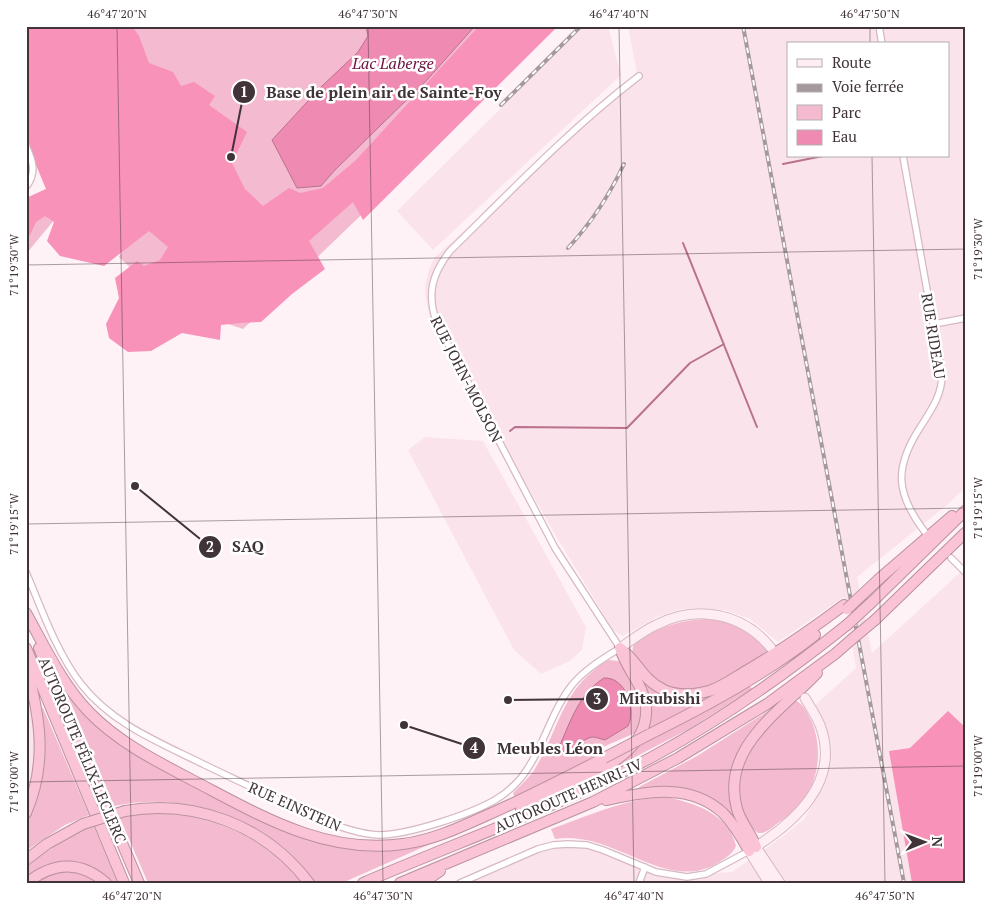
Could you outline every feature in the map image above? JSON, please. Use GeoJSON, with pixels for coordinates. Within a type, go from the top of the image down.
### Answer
{"type":"FeatureCollection","features":[{"type":"Feature","properties":{"kind":"highway"},"geometry":{"type":"LineString","coordinates":[[26,615],[70,690],[88,711],[114,734],[150,757],[259,815],[285,827],[321,839],[357,845],[384,846],[410,843],[454,830],[528,797],[709,704],[752,678],[799,646],[966,504]]}},
{"type":"Feature","properties":{"kind":"highway","name":"AUTOROUTE HENRI-IV"},"geometry":{"type":"LineString","coordinates":[[361,883],[573,794],[654,756],[695,733],[764,688],[848,624],[966,510]]}},
{"type":"Feature","properties":{"kind":"highway","name":"AUTOROUTE HENRI-IV"},"geometry":{"type":"LineString","coordinates":[[400,883],[593,802],[678,758],[722,732],[767,704],[835,654],[875,620],[966,532]]}},
{"type":"Feature","properties":{"kind":"highway"},"geometry":{"type":"LineString","coordinates":[[620,648],[629,654],[644,676],[664,690],[684,694],[708,691],[776,653],[845,607]]}},
{"type":"Feature","properties":{"kind":"highway","name":"AUTOROUTE FÉLIX-LECLERC"},"geometry":{"type":"LineString","coordinates":[[26,615],[139,883]]}},
{"type":"Feature","properties":{"kind":"highway","name":"AUTOROUTE FÉLIX-LECLERC"},"geometry":{"type":"LineString","coordinates":[[26,648],[124,883]]}},
{"type":"Feature","properties":{"kind":"highway"},"geometry":{"type":"LineString","coordinates":[[361,883],[437,845],[546,798],[608,766],[626,752],[641,734],[645,724],[646,708],[644,694],[623,658],[620,648]]}},
{"type":"Feature","properties":{"kind":"highway"},"geometry":{"type":"LineString","coordinates":[[752,849],[753,838],[741,819],[737,808],[735,778],[738,764],[754,735],[763,724],[798,693],[835,654]]}},
{"type":"Feature","properties":{"kind":"highway"},"geometry":{"type":"LineString","coordinates":[[26,665],[35,700],[40,736],[38,772],[26,813]]}},
{"type":"Feature","properties":{"kind":"highway"},"geometry":{"type":"LineString","coordinates":[[593,802],[658,791],[678,792],[700,798],[722,812],[752,849]]}},
{"type":"Feature","properties":{"kind":"highway"},"geometry":{"type":"LineString","coordinates":[[26,860],[46,844],[83,824],[125,810],[179,808],[227,820],[249,830],[291,862],[308,882]]}},
{"type":"Feature","properties":{"kind":"highway"},"geometry":{"type":"LineString","coordinates":[[422,883],[465,856]]}},
{"type":"Feature","properties":{"kind":"highway"},"geometry":{"type":"LineString","coordinates":[[27,883],[49,869],[66,866],[86,870],[106,883]]}},
{"type":"Feature","properties":{"kind":"street"},"geometry":{"type":"LineString","coordinates":[[879,26],[882,42]]}},
{"type":"Feature","properties":{"kind":"street","name":"RUE JOHN-MOLSON"},"geometry":{"type":"LineString","coordinates":[[620,648],[556,548],[436,321],[431,305],[431,292],[433,277],[450,251],[588,118],[614,95],[640,76]]}},
{"type":"Feature","properties":{"kind":"street"},"geometry":{"type":"LineString","coordinates":[[26,146],[34,169],[26,187]]}},
{"type":"Feature","properties":{"kind":"street","name":"RUE RIDEAU"},"geometry":{"type":"LineString","coordinates":[[903,158],[941,362],[942,385],[935,405],[910,444],[903,464],[902,474],[903,494],[907,506],[925,532]]}},
{"type":"Feature","properties":{"kind":"street"},"geometry":{"type":"LineString","coordinates":[[934,324],[966,318]]}},
{"type":"Feature","properties":{"kind":"street"},"geometry":{"type":"LineString","coordinates":[[951,558],[966,573]]}},
{"type":"Feature","properties":{"kind":"street","name":"RUE EINSTEIN"},"geometry":{"type":"LineString","coordinates":[[26,572],[66,662],[87,691],[112,715],[143,735],[294,807],[345,829],[367,834],[406,832],[455,816],[495,800],[519,780],[529,767],[562,701],[583,673],[657,624],[697,614],[713,614],[739,621],[762,637],[771,648]]}},
{"type":"Feature","properties":{"kind":"street"},"geometry":{"type":"LineString","coordinates":[[460,883],[538,849],[560,844],[587,845],[672,876],[699,876],[724,866],[796,818],[812,797],[822,775],[824,741],[820,725],[805,698]]}},
{"type":"Feature","properties":{"kind":"street"},"geometry":{"type":"LineString","coordinates":[[752,849],[769,883]]}},
{"type":"Feature","properties":{"kind":"street"},"geometry":{"type":"LineString","coordinates":[[752,849],[780,883]]}},
{"type":"Feature","properties":{"kind":"street"},"geometry":{"type":"LineString","coordinates":[[639,883],[645,867]]}},
{"type":"Feature","properties":{"kind":"shaded area"},"geometry":{"type":"Polygon","coordinates":[[[26,26],[132,26],[139,36],[149,63],[173,72],[181,86],[194,82],[215,96],[209,105],[247,132],[232,163],[245,189],[263,206],[289,188],[300,193],[323,188],[356,160],[479,26],[558,26],[363,220],[353,202],[309,241],[325,269],[292,294],[261,322],[221,325],[220,340],[182,333],[151,351],[128,352],[109,338],[106,324],[119,298],[115,278],[137,261],[144,266],[160,260],[168,247],[149,231],[104,266],[60,256],[47,241],[54,222],[45,216],[36,222],[30,235],[26,237],[26,198],[46,189],[26,141],[26,26]]]}},
{"type":"Feature","properties":{"kind":"shaded area"},"geometry":{"type":"Polygon","coordinates":[[[584,26],[608,26],[621,75],[433,250],[397,211],[584,26]]]}},
{"type":"Feature","properties":{"kind":"shaded area"},"geometry":{"type":"Polygon","coordinates":[[[628,26],[966,26],[966,487],[947,505],[857,577],[872,653],[966,567],[966,883],[460,883],[553,845],[587,845],[672,876],[732,872],[804,819],[824,784],[827,766],[814,706],[856,668],[844,597],[778,642],[750,619],[724,610],[701,608],[681,609],[659,616],[623,636],[613,630],[559,541],[430,318],[425,286],[429,269],[435,257],[637,74],[628,26]]]}},
{"type":"Feature","properties":{"kind":"shaded area"},"geometry":{"type":"Polygon","coordinates":[[[425,437],[483,441],[586,627],[582,650],[570,661],[541,674],[514,650],[408,450],[425,437]]]}},
{"type":"Feature","properties":{"kind":"shaded area"},"geometry":{"type":"Polygon","coordinates":[[[26,680],[31,701],[36,741],[34,767],[26,798],[26,680]]]}},
{"type":"Feature","properties":{"kind":"shaded area"},"geometry":{"type":"Polygon","coordinates":[[[948,711],[966,728],[966,883],[912,883],[889,751],[910,748],[948,711]]]}},
{"type":"Feature","properties":{"kind":"green space"},"geometry":{"type":"Polygon","coordinates":[[[26,26],[557,26],[243,329],[168,304],[119,257],[122,252],[60,213],[26,254],[26,208],[57,193],[26,26]]]}},
{"type":"Feature","properties":{"kind":"green space"},"geometry":{"type":"Polygon","coordinates":[[[706,619],[726,622],[741,627],[754,636],[768,650],[731,676],[700,689],[685,691],[671,690],[658,683],[634,656],[632,650],[635,644],[659,629],[674,624],[706,619]]]}},
{"type":"Feature","properties":{"kind":"green space"},"geometry":{"type":"Polygon","coordinates":[[[609,660],[618,661],[622,664],[640,698],[643,717],[635,733],[603,747],[605,753],[515,798],[513,793],[536,767],[560,716],[574,692],[582,681],[609,660]]]}},
{"type":"Feature","properties":{"kind":"green space"},"geometry":{"type":"Polygon","coordinates":[[[645,681],[664,694],[739,682],[644,732],[642,685],[645,681]]]}},
{"type":"Feature","properties":{"kind":"green space"},"geometry":{"type":"Polygon","coordinates":[[[749,685],[752,689],[689,729],[614,768],[613,766],[636,746],[687,721],[749,685]]]}},
{"type":"Feature","properties":{"kind":"green space"},"geometry":{"type":"Polygon","coordinates":[[[69,693],[105,733],[121,745],[269,823],[316,842],[347,848],[437,841],[342,883],[315,883],[298,861],[276,842],[252,826],[226,814],[198,806],[170,802],[142,802],[114,806],[67,694],[69,693]]]}},
{"type":"Feature","properties":{"kind":"green space"},"geometry":{"type":"Polygon","coordinates":[[[796,701],[806,710],[815,733],[818,755],[815,777],[806,797],[795,811],[764,833],[758,833],[745,818],[742,810],[740,784],[743,769],[754,744],[763,732],[796,701]]]}},
{"type":"Feature","properties":{"kind":"green space"},"geometry":{"type":"Polygon","coordinates":[[[43,708],[89,815],[65,825],[26,851],[26,822],[30,815],[40,709],[43,708]]]}},
{"type":"Feature","properties":{"kind":"green space"},"geometry":{"type":"Polygon","coordinates":[[[771,709],[774,711],[737,760],[739,821],[736,823],[710,799],[640,790],[639,787],[697,756],[771,709]]]}},
{"type":"Feature","properties":{"kind":"green space"},"geometry":{"type":"Polygon","coordinates":[[[666,797],[699,807],[718,818],[732,835],[736,846],[732,852],[716,864],[697,871],[677,871],[658,866],[597,843],[576,838],[555,839],[551,829],[622,804],[666,797]]]}},
{"type":"Feature","properties":{"kind":"green space"},"geometry":{"type":"Polygon","coordinates":[[[146,813],[191,817],[233,830],[252,839],[270,852],[287,866],[302,883],[148,883],[120,818],[146,813]]]}},
{"type":"Feature","properties":{"kind":"green space"},"geometry":{"type":"Polygon","coordinates":[[[91,826],[94,827],[118,883],[110,883],[86,866],[26,879],[26,868],[49,850],[91,826]]]}},
{"type":"Feature","properties":{"kind":"green space"},"geometry":{"type":"Polygon","coordinates":[[[65,871],[82,874],[98,883],[34,883],[43,877],[65,871]]]}},
{"type":"Feature","properties":{"kind":"water","name":"Lac Laberge"},"geometry":{"type":"Polygon","coordinates":[[[366,26],[475,26],[427,80],[321,186],[297,188],[272,140],[321,87],[358,52],[368,36],[366,26]]]}},
{"type":"Feature","properties":{"kind":"water"},"geometry":{"type":"Polygon","coordinates":[[[604,678],[612,679],[618,683],[627,695],[631,711],[628,726],[605,740],[588,738],[569,750],[561,751],[560,745],[577,708],[595,684],[604,678]]]}},
{"type":"Feature","properties":{"kind":"waterway"},"geometry":{"type":"LineString","coordinates":[[783,164],[813,158]]}},
{"type":"Feature","properties":{"kind":"waterway"},"geometry":{"type":"LineString","coordinates":[[683,243],[757,427]]}},
{"type":"Feature","properties":{"kind":"waterway"},"geometry":{"type":"LineString","coordinates":[[510,431],[515,427],[627,428],[690,363],[724,344]]}},
{"type":"Feature","properties":{"kind":"tunnel"},"geometry":{"type":"LineString","coordinates":[[777,656],[799,689]]}},
{"type":"Feature","properties":{"kind":"railway"},"geometry":{"type":"LineString","coordinates":[[501,105],[581,26]]}},
{"type":"Feature","properties":{"kind":"railway"},"geometry":{"type":"LineString","coordinates":[[743,26],[904,883]]}},
{"type":"Feature","properties":{"kind":"railway"},"geometry":{"type":"LineString","coordinates":[[568,248],[600,208],[624,164]]}},
{"type":"Feature","properties":{"kind":"place","name":"Base de plein air de Sainte-Foy"},"geometry":{"type":"Point","coordinates":[231,157]}},
{"type":"Feature","properties":{"kind":"place","name":"SAQ"},"geometry":{"type":"Point","coordinates":[135,486]}},
{"type":"Feature","properties":{"kind":"place","name":"Mitsubishi"},"geometry":{"type":"Point","coordinates":[508,700]}},
{"type":"Feature","properties":{"kind":"place","name":"Meubles Léon"},"geometry":{"type":"Point","coordinates":[404,725]}}]}
